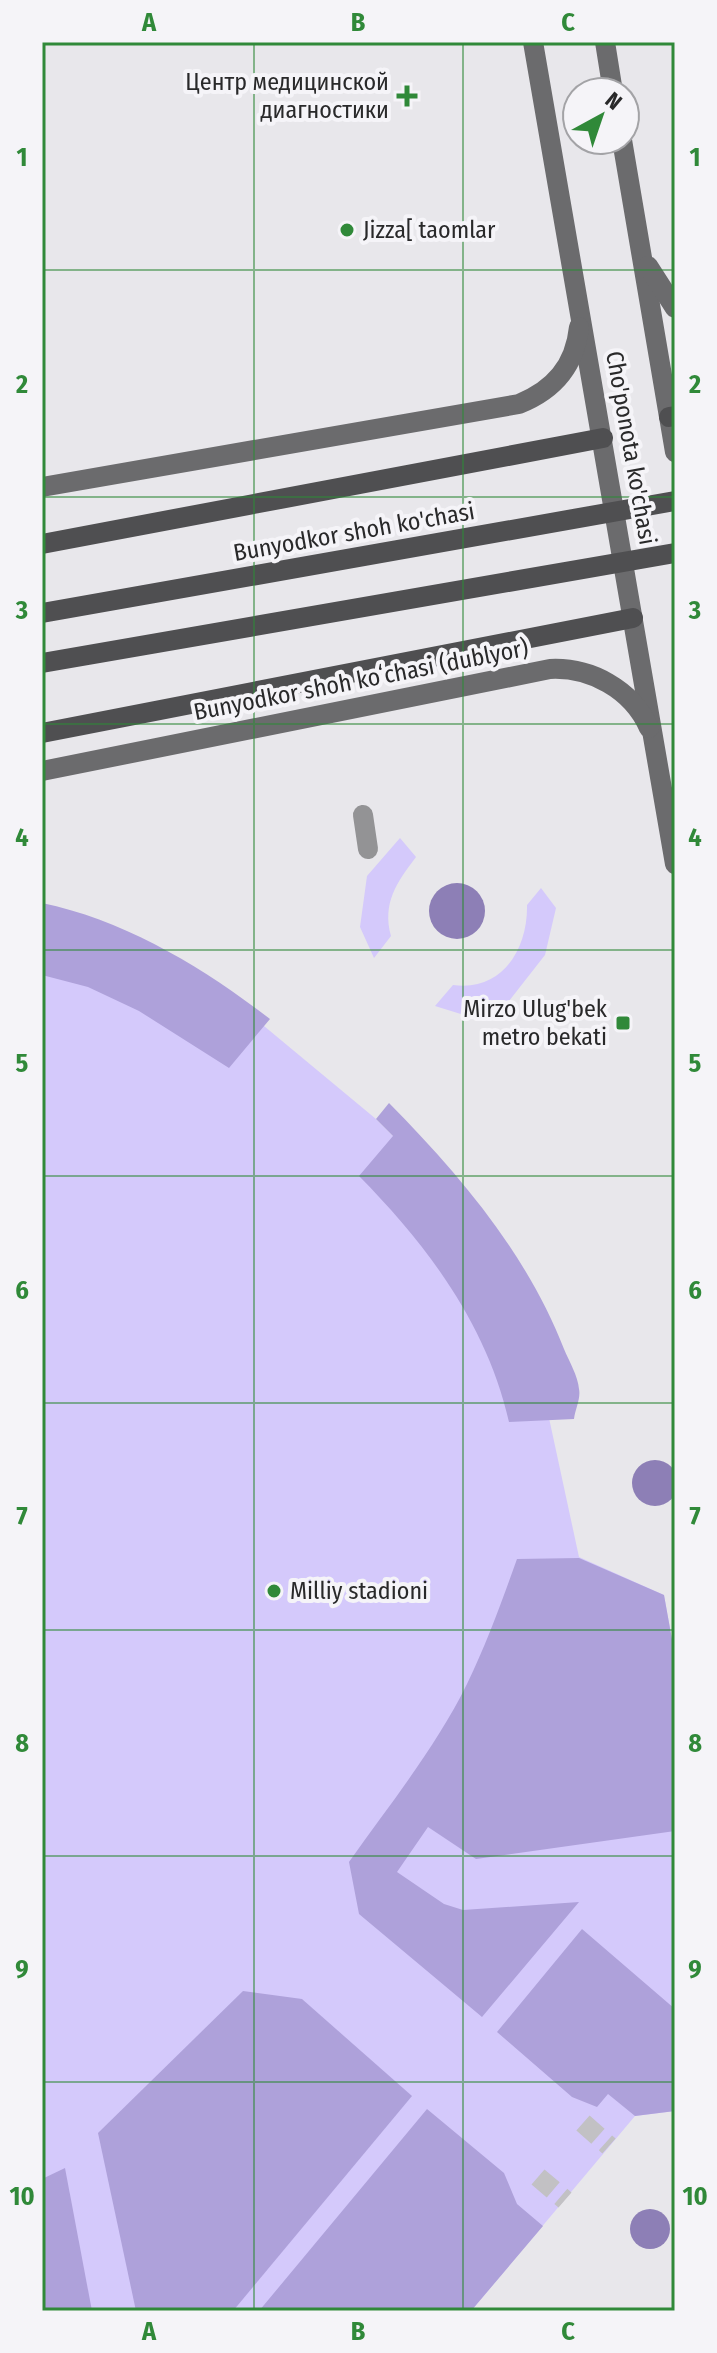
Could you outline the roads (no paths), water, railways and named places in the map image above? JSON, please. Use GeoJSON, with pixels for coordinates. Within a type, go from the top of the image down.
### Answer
{"type":"FeatureCollection","features":[{"type":"Feature","properties":{"kind":"main road"},"geometry":{"type":"LineString","coordinates":[[42,544],[603,438]]}},
{"type":"Feature","properties":{"kind":"main road","name":"Bunyodkor shoh ko'chasi"},"geometry":{"type":"LineString","coordinates":[[42,613],[675,501]]}},
{"type":"Feature","properties":{"kind":"main road"},"geometry":{"type":"LineString","coordinates":[[42,663],[675,553]]}},
{"type":"Feature","properties":{"kind":"main road"},"geometry":{"type":"LineString","coordinates":[[42,733],[633,618]]}},
{"type":"Feature","properties":{"kind":"street","name":"Cho'ponota ko'chasi"},"geometry":{"type":"LineString","coordinates":[[533,42],[675,864]]}},
{"type":"Feature","properties":{"kind":"street"},"geometry":{"type":"LineString","coordinates":[[605,42],[610,76]]}},
{"type":"Feature","properties":{"kind":"street","name":"Cho'ponota ko'chasi"},"geometry":{"type":"LineString","coordinates":[[625,156],[672,417],[675,452]]}},
{"type":"Feature","properties":{"kind":"street"},"geometry":{"type":"LineString","coordinates":[[641,252],[675,308]]}},
{"type":"Feature","properties":{"kind":"street"},"geometry":{"type":"LineString","coordinates":[[42,487],[519,404],[541,395],[554,385],[563,371],[578,336],[580,303]]}},
{"type":"Feature","properties":{"kind":"street","name":"Bunyodkor shoh koʻchasi (dublyor)"},"geometry":{"type":"LineString","coordinates":[[42,771],[564,668],[594,675],[626,696],[647,723],[655,747]]}},
{"type":"Feature","properties":{"kind":"street"},"geometry":{"type":"LineString","coordinates":[[363,815],[368,849]]}},
{"type":"Feature","properties":{"kind":"tunnel"},"geometry":{"type":"LineString","coordinates":[[583,2123],[609,2146]]}},
{"type":"Feature","properties":{"kind":"tunnel"},"geometry":{"type":"LineString","coordinates":[[538,2177],[565,2200]]}},
{"type":"Feature","properties":{"kind":"place","name":"Центр медицинской диагностики"},"geometry":{"type":"Point","coordinates":[407,96]}},
{"type":"Feature","properties":{"kind":"place","name":"Jizza[ taomlar"},"geometry":{"type":"Point","coordinates":[347,230]}},
{"type":"Feature","properties":{"kind":"place","name":"Mirzo Ulug'bek metro bekati"},"geometry":{"type":"Point","coordinates":[623,1023]}},
{"type":"Feature","properties":{"kind":"place","name":"Milliy stadioni"},"geometry":{"type":"Point","coordinates":[274,1591]}}]}
